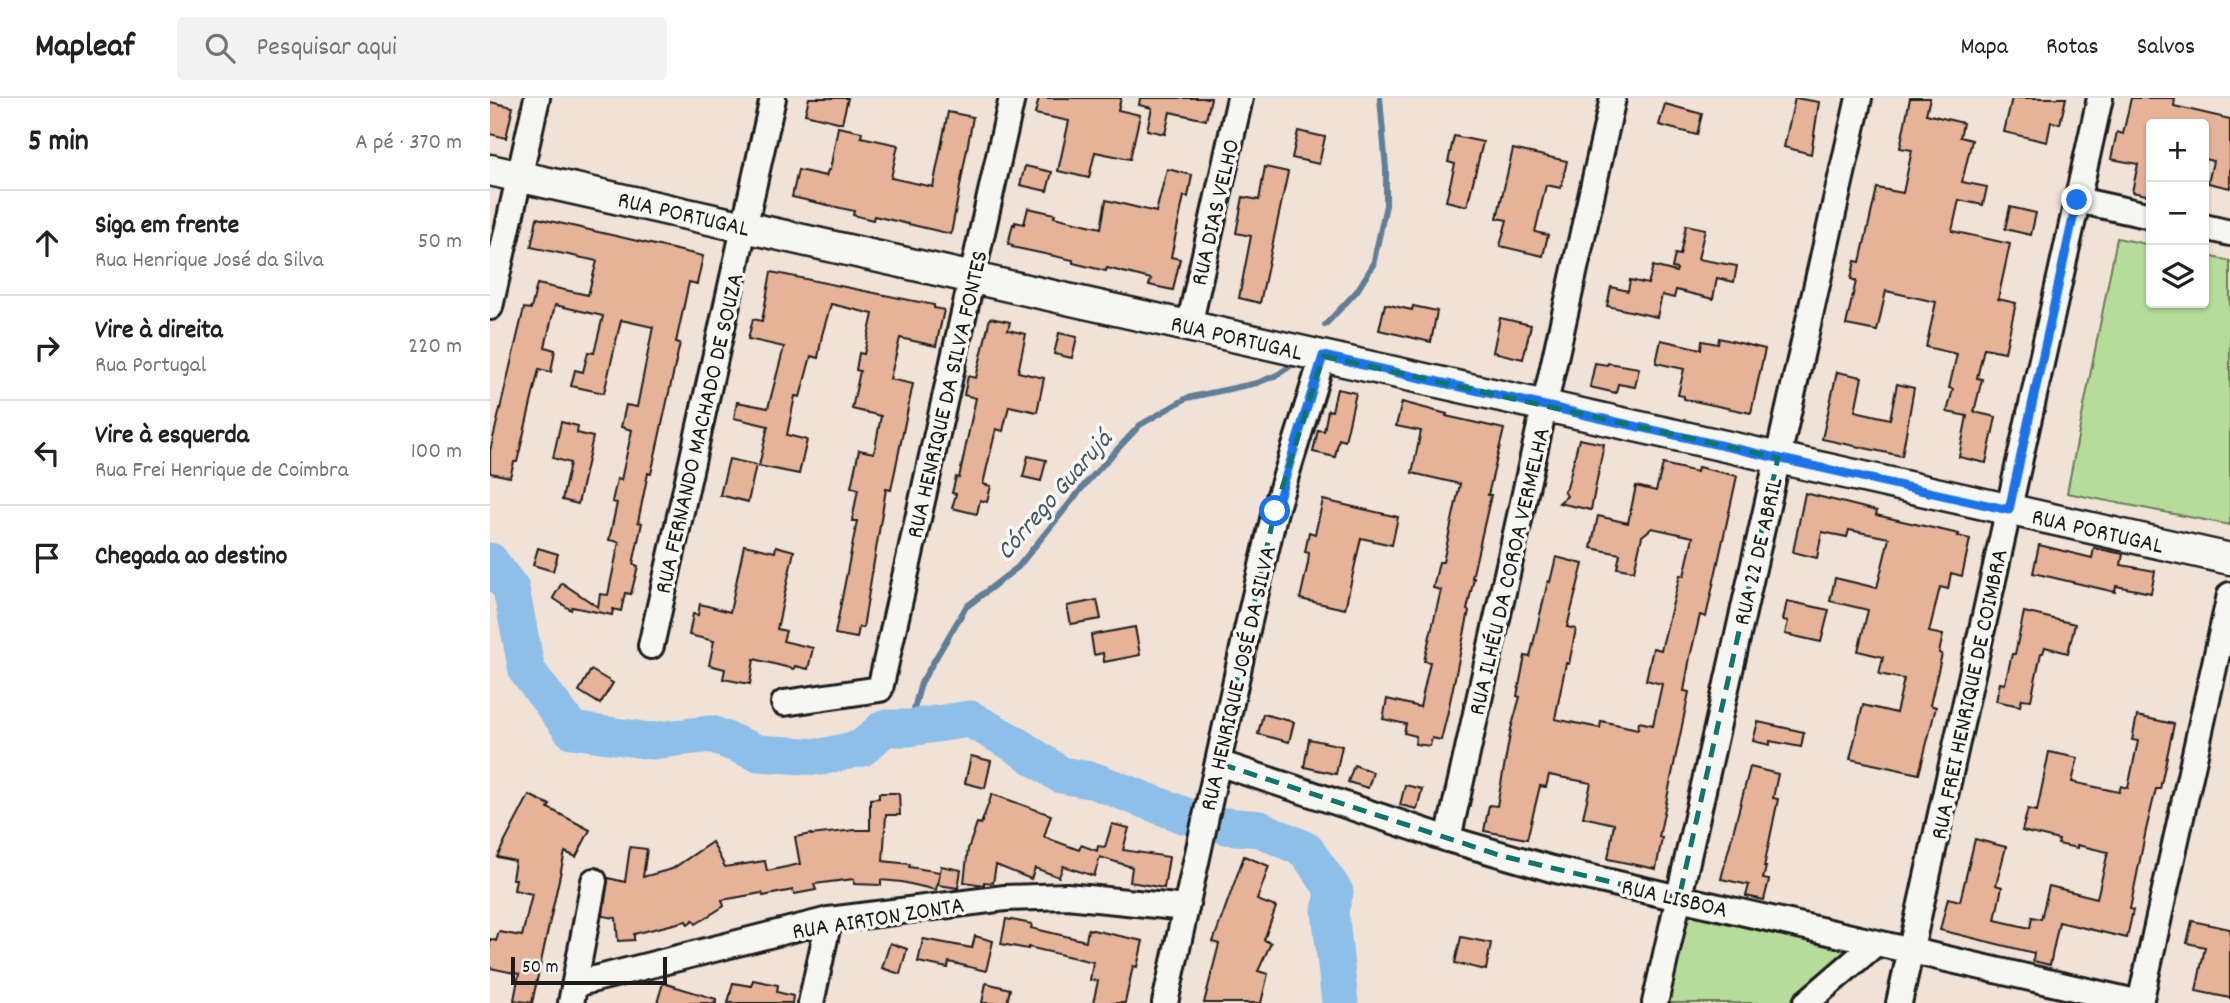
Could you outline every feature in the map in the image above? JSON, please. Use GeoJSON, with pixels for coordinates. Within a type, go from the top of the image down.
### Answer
{"type":"FeatureCollection","features":[{"type":"Feature","properties":{"kind":"street"},"geometry":{"type":"LineString","coordinates":[[490,307],[537,98]]}},
{"type":"Feature","properties":{"kind":"street","name":"RUA FERNANDO MACHADO DE SOUZA"},"geometry":{"type":"LineString","coordinates":[[651,646],[773,98]]}},
{"type":"Feature","properties":{"kind":"street","name":"RUA HENRIQUE DA SILVA FONTES"},"geometry":{"type":"LineString","coordinates":[[784,704],[880,689],[1012,98]]}},
{"type":"Feature","properties":{"kind":"street","name":"RUA DIAS VELHO"},"geometry":{"type":"LineString","coordinates":[[1189,326],[1240,98]]}},
{"type":"Feature","properties":{"kind":"street","name":"RUA ILHÉU DA COROA VERMELHA"},"geometry":{"type":"LineString","coordinates":[[1448,839],[1613,98]]}},
{"type":"Feature","properties":{"kind":"street","name":"RUA 22 DE ABRIL"},"geometry":{"type":"LineString","coordinates":[[1655,1003],[1859,98]]}},
{"type":"Feature","properties":{"kind":"street","name":"RUA FREI HENRIQUE DE COIMBRA"},"geometry":{"type":"LineString","coordinates":[[1899,1003],[2100,98]]}},
{"type":"Feature","properties":{"kind":"street","name":"RUA PORTUGAL"},"geometry":{"type":"LineString","coordinates":[[490,170],[2230,559]]}},
{"type":"Feature","properties":{"kind":"street"},"geometry":{"type":"LineString","coordinates":[[2077,200],[2146,215]]}},
{"type":"Feature","properties":{"kind":"street"},"geometry":{"type":"LineString","coordinates":[[2209,228],[2230,233]]}},
{"type":"Feature","properties":{"kind":"street","name":"RUA HENRIQUE JOSÉ DA SILVA"},"geometry":{"type":"LineString","coordinates":[[1165,1003],[1275,511],[1323,356]]}},
{"type":"Feature","properties":{"kind":"street"},"geometry":{"type":"LineString","coordinates":[[2140,1003],[2230,595]]}},
{"type":"Feature","properties":{"kind":"street","name":"RUA LISBOA"},"geometry":{"type":"LineString","coordinates":[[1218,763],[1448,839],[1552,869],[2140,1003]]}},
{"type":"Feature","properties":{"kind":"street"},"geometry":{"type":"LineString","coordinates":[[573,993],[594,881]]}},
{"type":"Feature","properties":{"kind":"street","name":"RUA AIRTON ZONTA"},"geometry":{"type":"LineString","coordinates":[[573,993],[829,920],[1037,895],[1186,908]]}},
{"type":"Feature","properties":{"kind":"street"},"geometry":{"type":"LineString","coordinates":[[811,1003],[829,920]]}},
{"type":"Feature","properties":{"kind":"street"},"geometry":{"type":"LineString","coordinates":[[1806,1003],[1876,943]]}},
{"type":"Feature","properties":{"kind":"highlighted area"},"geometry":{"type":"Polygon","coordinates":[[[1323,356],[1778,458],[1679,898],[1502,856],[1218,763],[1275,511],[1323,356]]]}},
{"type":"Feature","properties":{"kind":"green space"},"geometry":{"type":"Polygon","coordinates":[[[2117,238],[2146,244],[2146,308],[2209,308],[2209,256],[2230,261],[2230,525],[2067,493],[2117,238]]]}},
{"type":"Feature","properties":{"kind":"green space"},"geometry":{"type":"Polygon","coordinates":[[[1679,898],[1876,943],[1806,1003],[1655,1003],[1679,898]]]}},
{"type":"Feature","properties":{"kind":"building"},"geometry":{"type":"Polygon","coordinates":[[[809,98],[848,98],[842,123],[805,114],[809,98]]]}},
{"type":"Feature","properties":{"kind":"building"},"geometry":{"type":"Polygon","coordinates":[[[1039,98],[1121,98],[1118,110],[1140,115],[1130,159],[1095,152],[1089,178],[1058,171],[1069,121],[1035,114],[1039,98]]]}},
{"type":"Feature","properties":{"kind":"building"},"geometry":{"type":"Polygon","coordinates":[[[1140,98],[1211,98],[1206,120],[1170,112],[1165,134],[1147,130],[1152,108],[1139,105],[1140,98]]]}},
{"type":"Feature","properties":{"kind":"building"},"geometry":{"type":"Polygon","coordinates":[[[1795,98],[1819,102],[1811,154],[1784,147],[1795,98]]]}},
{"type":"Feature","properties":{"kind":"building"},"geometry":{"type":"Polygon","coordinates":[[[1910,98],[1930,98],[1926,114],[1963,123],[1960,137],[1972,140],[1962,182],[1987,187],[1983,205],[1959,200],[1952,231],[2010,244],[1998,299],[2016,303],[2005,352],[1984,348],[1977,378],[1982,379],[1974,412],[1996,417],[1986,463],[1959,457],[1967,416],[1947,412],[1953,389],[1949,388],[1957,354],[1926,347],[1936,302],[1886,291],[1877,331],[1846,325],[1856,281],[1851,279],[1855,261],[1860,262],[1877,188],[1903,193],[1912,150],[1900,148],[1910,98]]]}},
{"type":"Feature","properties":{"kind":"building"},"geometry":{"type":"Polygon","coordinates":[[[2012,98],[2066,98],[2060,124],[2051,122],[2047,142],[2004,132],[2012,98]]]}},
{"type":"Feature","properties":{"kind":"building"},"geometry":{"type":"Polygon","coordinates":[[[2131,98],[2175,98],[2174,106],[2230,119],[2230,188],[2209,183],[2213,161],[2209,160],[2209,119],[2146,119],[2146,195],[2132,192],[2138,164],[2111,159],[2117,132],[2123,134],[2131,98]]]}},
{"type":"Feature","properties":{"kind":"building"},"geometry":{"type":"Polygon","coordinates":[[[490,102],[513,107],[506,138],[490,134],[490,102]]]}},
{"type":"Feature","properties":{"kind":"building"},"geometry":{"type":"Polygon","coordinates":[[[1665,104],[1702,114],[1697,135],[1659,125],[1665,104]]]}},
{"type":"Feature","properties":{"kind":"building"},"geometry":{"type":"Polygon","coordinates":[[[948,112],[973,117],[951,234],[874,216],[873,220],[853,215],[854,211],[792,197],[798,170],[826,176],[830,170],[838,127],[862,132],[861,137],[898,145],[891,178],[933,187],[948,112]]]}},
{"type":"Feature","properties":{"kind":"building"},"geometry":{"type":"Polygon","coordinates":[[[1298,131],[1325,137],[1319,164],[1292,158],[1298,131]]]}},
{"type":"Feature","properties":{"kind":"building"},"geometry":{"type":"Polygon","coordinates":[[[1454,136],[1483,142],[1467,206],[1446,201],[1455,164],[1448,162],[1454,136]]]}},
{"type":"Feature","properties":{"kind":"building"},"geometry":{"type":"Polygon","coordinates":[[[1513,149],[1567,161],[1561,188],[1546,185],[1535,232],[1548,235],[1543,256],[1500,246],[1507,220],[1497,218],[1513,149]]]}},
{"type":"Feature","properties":{"kind":"building"},"geometry":{"type":"Polygon","coordinates":[[[1025,166],[1052,172],[1047,191],[1020,185],[1025,166]]]}},
{"type":"Feature","properties":{"kind":"building"},"geometry":{"type":"Polygon","coordinates":[[[1265,167],[1288,172],[1260,303],[1239,298],[1251,236],[1236,233],[1243,197],[1259,200],[1265,167]]]}},
{"type":"Feature","properties":{"kind":"building"},"geometry":{"type":"Polygon","coordinates":[[[1167,169],[1192,175],[1188,197],[1184,196],[1171,257],[1180,259],[1173,290],[1149,285],[1151,279],[1073,263],[1073,260],[1008,244],[1013,224],[1024,224],[1028,208],[1101,228],[1106,200],[1156,212],[1167,169]]]}},
{"type":"Feature","properties":{"kind":"building"},"geometry":{"type":"Polygon","coordinates":[[[2010,207],[2036,213],[2031,235],[2005,229],[2010,207]]]}},
{"type":"Feature","properties":{"kind":"building"},"geometry":{"type":"Polygon","coordinates":[[[537,218],[703,256],[697,284],[689,282],[676,342],[680,343],[651,474],[648,473],[638,522],[642,523],[633,564],[638,566],[631,594],[625,593],[621,611],[613,609],[612,615],[572,607],[571,610],[553,598],[562,583],[598,607],[600,594],[608,595],[619,542],[609,540],[617,503],[612,502],[617,479],[621,480],[632,430],[621,427],[626,405],[637,407],[653,327],[621,320],[604,393],[571,386],[575,370],[583,372],[588,352],[594,353],[603,316],[555,305],[545,347],[555,350],[551,372],[539,369],[517,462],[514,462],[510,477],[490,473],[490,451],[524,308],[531,309],[537,284],[588,295],[597,261],[531,247],[537,218]]]}},
{"type":"Feature","properties":{"kind":"building"},"geometry":{"type":"Polygon","coordinates":[[[1686,225],[1705,229],[1698,259],[1737,266],[1734,282],[1717,278],[1713,299],[1676,290],[1674,298],[1662,295],[1657,317],[1607,306],[1611,287],[1628,291],[1630,280],[1648,284],[1653,266],[1676,272],[1677,269],[1672,268],[1675,254],[1680,255],[1686,225]]]}},
{"type":"Feature","properties":{"kind":"building"},"geometry":{"type":"Polygon","coordinates":[[[771,272],[934,305],[934,308],[944,310],[936,346],[900,338],[890,379],[913,384],[891,490],[886,489],[863,628],[859,627],[857,638],[835,634],[857,521],[852,521],[858,489],[851,487],[859,450],[874,453],[881,416],[852,409],[860,371],[856,370],[859,353],[864,354],[873,314],[831,304],[818,358],[811,356],[800,397],[795,396],[787,435],[807,440],[799,474],[759,466],[768,426],[734,418],[737,402],[768,408],[784,347],[748,339],[753,319],[762,321],[771,272]]]}},
{"type":"Feature","properties":{"kind":"building"},"geometry":{"type":"Polygon","coordinates":[[[1385,304],[1412,310],[1413,306],[1437,311],[1431,342],[1379,330],[1385,304]]]}},
{"type":"Feature","properties":{"kind":"building"},"geometry":{"type":"Polygon","coordinates":[[[990,318],[1010,322],[1008,330],[1026,334],[1018,372],[1044,378],[1037,412],[1009,406],[1003,431],[996,429],[983,484],[991,486],[987,502],[980,500],[977,514],[952,508],[956,494],[952,493],[956,477],[959,478],[976,398],[964,395],[968,376],[976,378],[990,318]]]}},
{"type":"Feature","properties":{"kind":"building"},"geometry":{"type":"Polygon","coordinates":[[[1500,318],[1531,325],[1523,359],[1493,352],[1500,318]]]}},
{"type":"Feature","properties":{"kind":"building"},"geometry":{"type":"Polygon","coordinates":[[[1059,333],[1077,337],[1072,358],[1054,354],[1059,333]]]}},
{"type":"Feature","properties":{"kind":"building"},"geometry":{"type":"Polygon","coordinates":[[[1719,338],[1765,349],[1751,413],[1684,399],[1684,396],[1678,395],[1684,369],[1656,363],[1661,340],[1701,349],[1702,341],[1718,344],[1719,338]]]}},
{"type":"Feature","properties":{"kind":"building"},"geometry":{"type":"Polygon","coordinates":[[[1595,363],[1639,368],[1635,387],[1618,384],[1616,393],[1590,387],[1595,363]]]}},
{"type":"Feature","properties":{"kind":"building"},"geometry":{"type":"Polygon","coordinates":[[[1837,372],[1862,377],[1855,411],[1890,419],[1897,384],[1914,388],[1902,456],[1822,439],[1837,372]]]}},
{"type":"Feature","properties":{"kind":"building"},"geometry":{"type":"Polygon","coordinates":[[[1337,389],[1356,393],[1345,441],[1339,439],[1335,457],[1313,452],[1318,430],[1324,431],[1328,410],[1332,411],[1337,389]]]}},
{"type":"Feature","properties":{"kind":"building"},"geometry":{"type":"Polygon","coordinates":[[[1402,402],[1447,414],[1446,416],[1504,429],[1488,495],[1491,495],[1472,578],[1469,611],[1447,716],[1441,740],[1432,738],[1430,746],[1415,744],[1416,736],[1404,733],[1406,724],[1383,719],[1387,699],[1420,707],[1430,662],[1424,661],[1441,590],[1433,588],[1439,562],[1443,562],[1460,484],[1412,473],[1421,431],[1396,426],[1402,402]]]}},
{"type":"Feature","properties":{"kind":"building"},"geometry":{"type":"Polygon","coordinates":[[[561,422],[578,426],[577,433],[593,437],[578,504],[562,500],[570,463],[553,458],[561,422]]]}},
{"type":"Feature","properties":{"kind":"building"},"geometry":{"type":"Polygon","coordinates":[[[1579,439],[1604,444],[1591,510],[1559,503],[1567,496],[1564,491],[1579,439]]]}},
{"type":"Feature","properties":{"kind":"building"},"geometry":{"type":"Polygon","coordinates":[[[1028,456],[1046,460],[1041,481],[1023,477],[1028,456]]]}},
{"type":"Feature","properties":{"kind":"building"},"geometry":{"type":"Polygon","coordinates":[[[729,459],[756,465],[748,502],[720,495],[729,459]]]}},
{"type":"Feature","properties":{"kind":"building"},"geometry":{"type":"Polygon","coordinates":[[[1663,464],[1697,472],[1698,467],[1737,476],[1706,617],[1700,615],[1690,657],[1684,691],[1689,692],[1659,837],[1662,838],[1656,869],[1608,859],[1614,824],[1583,817],[1591,783],[1549,775],[1546,787],[1540,786],[1527,839],[1484,831],[1489,805],[1497,806],[1511,729],[1520,697],[1517,696],[1525,656],[1530,657],[1556,557],[1583,564],[1567,627],[1576,629],[1555,719],[1600,728],[1601,721],[1638,729],[1639,722],[1653,725],[1662,684],[1646,680],[1653,648],[1661,650],[1680,575],[1684,576],[1693,537],[1652,528],[1642,536],[1634,571],[1617,568],[1620,554],[1591,548],[1598,516],[1628,523],[1636,486],[1656,491],[1663,464]]]}},
{"type":"Feature","properties":{"kind":"building"},"geometry":{"type":"Polygon","coordinates":[[[1805,493],[1877,511],[1876,515],[1959,534],[1958,536],[1970,539],[1962,576],[1951,573],[1948,589],[1940,587],[1929,632],[1943,635],[1939,653],[1942,654],[1930,705],[1936,707],[1919,774],[1850,759],[1863,705],[1896,713],[1904,679],[1879,674],[1883,657],[1858,651],[1868,610],[1830,601],[1835,578],[1877,588],[1889,538],[1849,530],[1847,537],[1822,532],[1817,558],[1793,552],[1805,493]]]}},
{"type":"Feature","properties":{"kind":"building"},"geometry":{"type":"Polygon","coordinates":[[[1323,500],[1398,517],[1392,545],[1361,538],[1345,609],[1300,599],[1308,563],[1309,553],[1305,552],[1309,532],[1315,534],[1323,500]]]}},
{"type":"Feature","properties":{"kind":"building"},"geometry":{"type":"Polygon","coordinates":[[[744,545],[775,552],[776,546],[794,551],[777,629],[786,631],[783,641],[813,648],[808,669],[795,666],[794,669],[754,659],[750,684],[723,679],[725,669],[709,665],[714,641],[689,635],[693,614],[698,615],[700,604],[730,612],[744,545]]]}},
{"type":"Feature","properties":{"kind":"building"},"geometry":{"type":"Polygon","coordinates":[[[2039,545],[2092,558],[2094,548],[2123,554],[2121,565],[2155,571],[2151,593],[2116,586],[2115,592],[2033,573],[2039,545]]]}},
{"type":"Feature","properties":{"kind":"building"},"geometry":{"type":"Polygon","coordinates":[[[538,548],[558,554],[553,571],[533,565],[538,548]]]}},
{"type":"Feature","properties":{"kind":"building"},"geometry":{"type":"Polygon","coordinates":[[[1097,600],[1101,619],[1071,624],[1067,606],[1097,600]]]}},
{"type":"Feature","properties":{"kind":"building"},"geometry":{"type":"Polygon","coordinates":[[[1787,601],[1829,610],[1821,642],[1785,634],[1788,621],[1783,620],[1787,601]]]}},
{"type":"Feature","properties":{"kind":"building"},"geometry":{"type":"Polygon","coordinates":[[[2024,612],[2075,624],[2068,653],[2045,647],[2041,653],[2031,700],[2022,699],[2020,706],[1996,701],[2000,683],[2005,684],[2012,654],[2015,654],[2024,612]]]}},
{"type":"Feature","properties":{"kind":"building"},"geometry":{"type":"Polygon","coordinates":[[[1135,627],[1140,655],[1104,662],[1103,653],[1094,655],[1091,635],[1135,627]]]}},
{"type":"Feature","properties":{"kind":"building"},"geometry":{"type":"Polygon","coordinates":[[[591,670],[613,683],[600,704],[579,691],[591,670]]]}},
{"type":"Feature","properties":{"kind":"building"},"geometry":{"type":"Polygon","coordinates":[[[1263,714],[1294,722],[1289,742],[1258,734],[1263,714]]]}},
{"type":"Feature","properties":{"kind":"building"},"geometry":{"type":"Polygon","coordinates":[[[2137,716],[2174,724],[2160,789],[2156,789],[2146,830],[2127,938],[2059,922],[2050,965],[2033,961],[2034,953],[1940,930],[1948,898],[1960,901],[1975,839],[2006,847],[1996,885],[2002,887],[1995,920],[2030,928],[2032,917],[2041,919],[2049,886],[2097,898],[2108,852],[2058,844],[2059,840],[2022,831],[2028,809],[2037,811],[2049,752],[2078,758],[2072,782],[2119,792],[2121,786],[2128,788],[2138,741],[2132,740],[2137,716]]]}},
{"type":"Feature","properties":{"kind":"building"},"geometry":{"type":"Polygon","coordinates":[[[1758,722],[1804,732],[1801,747],[1770,741],[1770,745],[1753,741],[1758,722]]]}},
{"type":"Feature","properties":{"kind":"building"},"geometry":{"type":"Polygon","coordinates":[[[1309,739],[1342,746],[1336,774],[1304,767],[1309,739]]]}},
{"type":"Feature","properties":{"kind":"building"},"geometry":{"type":"Polygon","coordinates":[[[971,756],[991,761],[985,788],[965,783],[971,756]]]}},
{"type":"Feature","properties":{"kind":"building"},"geometry":{"type":"Polygon","coordinates":[[[1354,765],[1373,772],[1368,788],[1348,782],[1354,765]]]}},
{"type":"Feature","properties":{"kind":"building"},"geometry":{"type":"Polygon","coordinates":[[[1750,767],[1778,774],[1773,798],[1778,799],[1764,867],[1763,879],[1769,880],[1764,900],[1746,896],[1749,885],[1721,879],[1750,767]]]}},
{"type":"Feature","properties":{"kind":"building"},"geometry":{"type":"Polygon","coordinates":[[[1405,785],[1422,789],[1417,809],[1400,805],[1405,785]]]}},
{"type":"Feature","properties":{"kind":"building"},"geometry":{"type":"Polygon","coordinates":[[[879,793],[899,793],[900,815],[886,815],[883,861],[910,864],[909,867],[940,872],[936,890],[881,880],[881,885],[854,884],[854,879],[814,884],[816,890],[794,894],[793,890],[722,900],[724,906],[696,924],[693,920],[688,924],[686,921],[634,934],[634,940],[618,941],[616,918],[603,916],[608,878],[625,882],[630,847],[647,849],[643,877],[672,869],[712,842],[725,867],[765,861],[767,871],[800,864],[795,837],[870,830],[870,799],[879,798],[879,793]]]}},
{"type":"Feature","properties":{"kind":"building"},"geometry":{"type":"Polygon","coordinates":[[[992,794],[1051,815],[1044,837],[1079,850],[1081,845],[1097,851],[1098,846],[1105,847],[1112,824],[1129,828],[1123,850],[1169,857],[1164,888],[1130,882],[1132,867],[1100,857],[1094,876],[1063,866],[1059,877],[1035,868],[1031,879],[996,865],[993,883],[984,882],[984,885],[964,882],[968,849],[977,823],[981,824],[992,794]]]}},
{"type":"Feature","properties":{"kind":"building"},"geometry":{"type":"Polygon","coordinates":[[[529,795],[590,830],[576,857],[565,852],[532,1003],[514,1000],[519,974],[490,968],[490,939],[496,941],[499,932],[522,936],[532,894],[514,890],[516,879],[512,879],[515,861],[497,857],[529,795]]]}},
{"type":"Feature","properties":{"kind":"building"},"geometry":{"type":"Polygon","coordinates":[[[1244,856],[1269,866],[1257,900],[1276,907],[1264,940],[1271,943],[1258,971],[1268,974],[1261,1003],[1204,1003],[1219,944],[1213,942],[1244,856]]]}},
{"type":"Feature","properties":{"kind":"building"},"geometry":{"type":"Polygon","coordinates":[[[941,866],[961,870],[958,888],[938,885],[941,866]]]}},
{"type":"Feature","properties":{"kind":"building"},"geometry":{"type":"Polygon","coordinates":[[[1006,919],[1086,941],[1088,929],[1143,941],[1137,967],[1133,966],[1125,1003],[1093,1003],[1098,981],[1090,980],[1093,962],[1028,947],[1001,944],[1006,919]]]}},
{"type":"Feature","properties":{"kind":"building"},"geometry":{"type":"Polygon","coordinates":[[[2192,921],[2230,929],[2230,998],[2196,991],[2205,947],[2187,943],[2192,921]]]}},
{"type":"Feature","properties":{"kind":"building"},"geometry":{"type":"Polygon","coordinates":[[[975,936],[993,941],[986,971],[949,962],[948,968],[918,962],[923,939],[972,948],[975,936]]]}},
{"type":"Feature","properties":{"kind":"building"},"geometry":{"type":"Polygon","coordinates":[[[1461,937],[1491,943],[1486,970],[1455,963],[1461,937]]]}},
{"type":"Feature","properties":{"kind":"building"},"geometry":{"type":"Polygon","coordinates":[[[890,943],[907,949],[900,974],[882,968],[890,943]]]}},
{"type":"Feature","properties":{"kind":"building"},"geometry":{"type":"Polygon","coordinates":[[[753,980],[778,985],[777,992],[793,996],[792,1003],[728,1003],[733,983],[751,986],[753,980]]]}},
{"type":"Feature","properties":{"kind":"building"},"geometry":{"type":"Polygon","coordinates":[[[663,983],[716,999],[716,1003],[657,1003],[663,983]]]}},
{"type":"Feature","properties":{"kind":"building"},"geometry":{"type":"Polygon","coordinates":[[[986,983],[1010,989],[1007,1003],[982,1003],[986,983]]]}},
{"type":"Feature","properties":{"kind":"waterway","name":"Córrego Guarujá"},"geometry":{"type":"LineString","coordinates":[[1325,325],[1357,291],[1373,265],[1386,205],[1380,98]]}},
{"type":"Feature","properties":{"kind":"waterway","name":"Córrego Guarujá"},"geometry":{"type":"LineString","coordinates":[[909,728],[921,683],[966,607],[1018,567],[1087,482],[1140,425],[1187,398],[1257,383],[1277,375],[1295,363]]}},
{"type":"Feature","properties":{"kind":"waterway"},"geometry":{"type":"LineString","coordinates":[[490,561],[511,589],[527,671],[572,730],[651,741],[711,734],[758,753],[821,757],[862,748],[884,728],[909,728],[970,719],[1061,775],[1095,781],[1186,816]]}},
{"type":"Feature","properties":{"kind":"waterway"},"geometry":{"type":"LineString","coordinates":[[1226,826],[1260,829],[1306,850],[1335,892],[1330,910],[1340,1003]]}},
{"type":"Feature","properties":{"kind":"route"},"geometry":{"type":"LineString","coordinates":[[1275,511],[1323,356],[2009,510],[2077,200]]}}]}
